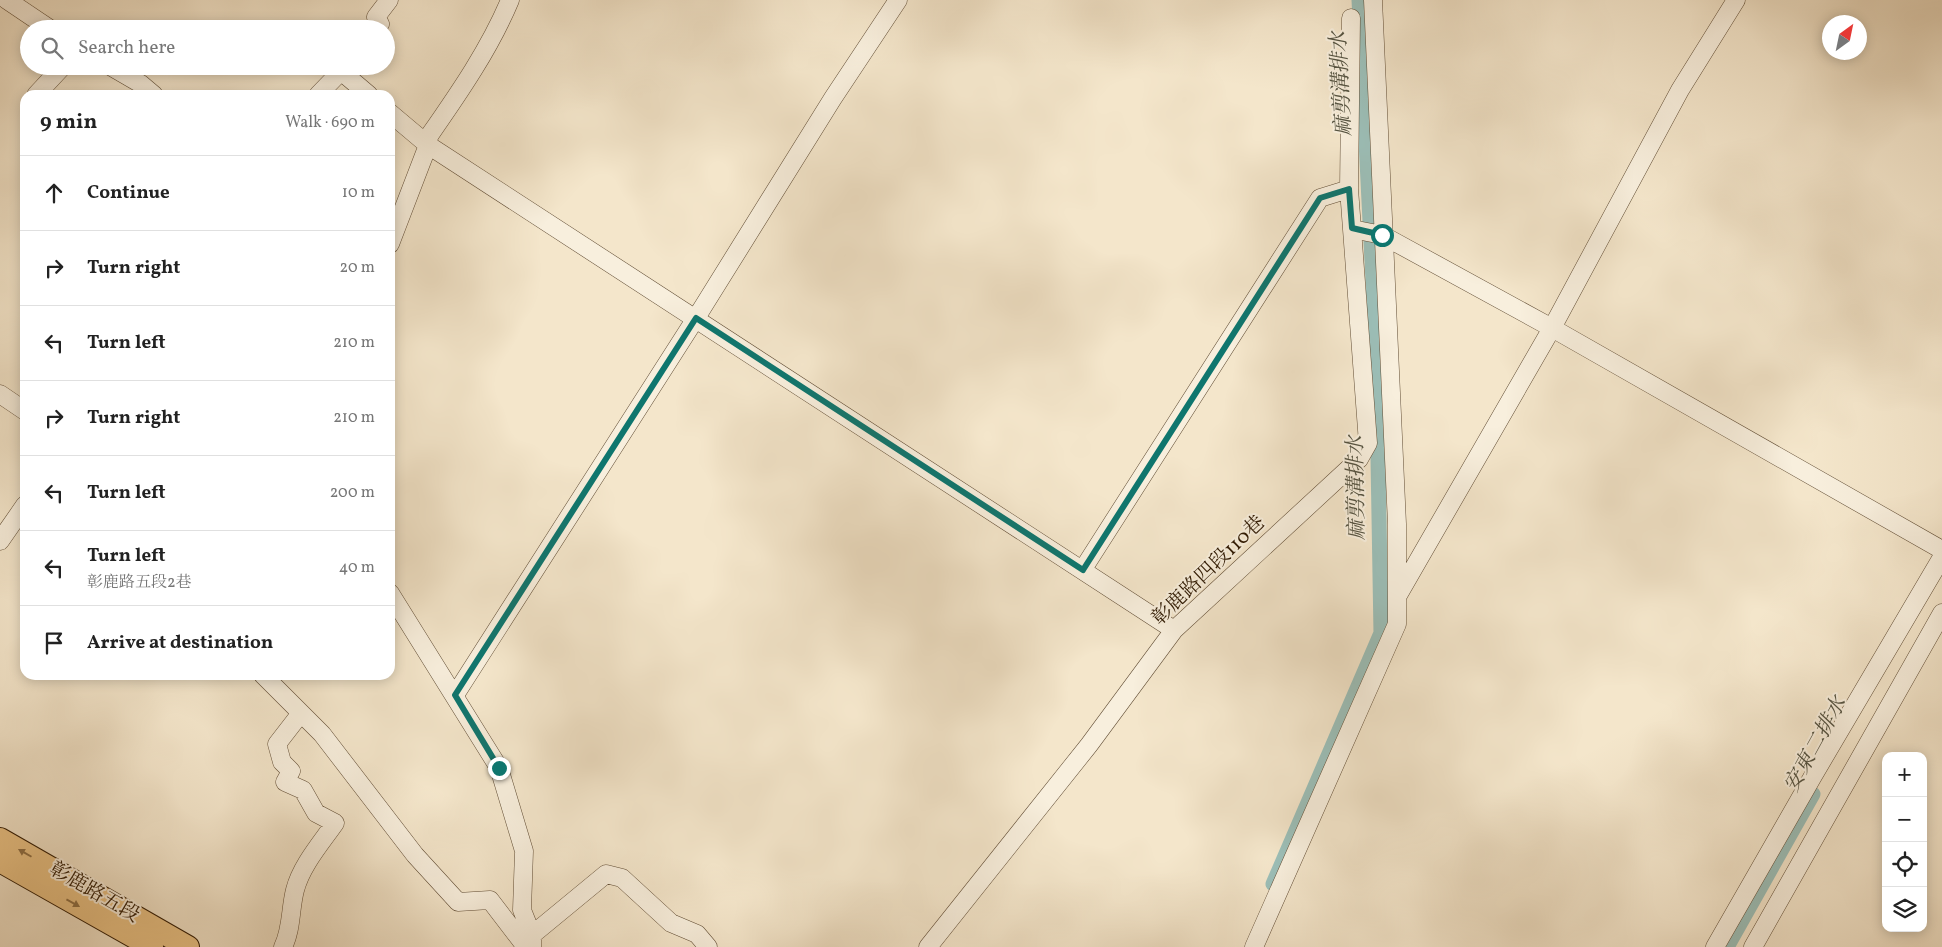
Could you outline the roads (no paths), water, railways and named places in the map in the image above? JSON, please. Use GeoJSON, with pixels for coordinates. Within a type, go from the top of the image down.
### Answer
{"type":"FeatureCollection","features":[{"type":"Feature","properties":{"kind":"main road","name":"彰鹿路五段"},"geometry":{"type":"LineString","coordinates":[[0,839],[188,947]]}},
{"type":"Feature","properties":{"kind":"main road","name":"彰鹿路五段"},"geometry":{"type":"LineString","coordinates":[[0,861],[152,947]]}},
{"type":"Feature","properties":{"kind":"street"},"geometry":{"type":"LineString","coordinates":[[7,0],[37,20]]}},
{"type":"Feature","properties":{"kind":"street"},"geometry":{"type":"LineString","coordinates":[[378,20],[376,17],[389,0]]}},
{"type":"Feature","properties":{"kind":"street"},"geometry":{"type":"LineString","coordinates":[[395,231],[428,145],[429,136],[461,88],[501,21],[510,0]]}},
{"type":"Feature","properties":{"kind":"street"},"geometry":{"type":"LineString","coordinates":[[455,695],[696,318],[833,98],[898,0]]}},
{"type":"Feature","properties":{"kind":"street"},"geometry":{"type":"LineString","coordinates":[[1254,947],[1397,624],[1397,524],[1382,235],[1373,0]]}},
{"type":"Feature","properties":{"kind":"street"},"geometry":{"type":"LineString","coordinates":[[1397,598],[1552,328],[1680,90],[1736,0]]}},
{"type":"Feature","properties":{"kind":"street","name":"彰鹿路四段110巷"},"geometry":{"type":"LineString","coordinates":[[928,947],[1089,745],[1174,630],[1359,459],[1368,443],[1349,189],[1350,18]]}},
{"type":"Feature","properties":{"kind":"street"},"geometry":{"type":"LineString","coordinates":[[41,90],[55,75]]}},
{"type":"Feature","properties":{"kind":"street"},"geometry":{"type":"LineString","coordinates":[[126,75],[148,90]]}},
{"type":"Feature","properties":{"kind":"street"},"geometry":{"type":"LineString","coordinates":[[323,90],[338,75]]}},
{"type":"Feature","properties":{"kind":"street"},"geometry":{"type":"LineString","coordinates":[[350,75],[364,90]]}},
{"type":"Feature","properties":{"kind":"street"},"geometry":{"type":"LineString","coordinates":[[395,117],[428,145],[1174,630]]}},
{"type":"Feature","properties":{"kind":"street"},"geometry":{"type":"LineString","coordinates":[[1083,570],[1320,198],[1349,189]]}},
{"type":"Feature","properties":{"kind":"street"},"geometry":{"type":"LineString","coordinates":[[1352,234],[1382,235],[1552,328],[1942,550]]}},
{"type":"Feature","properties":{"kind":"street"},"geometry":{"type":"LineString","coordinates":[[0,394],[20,408]]}},
{"type":"Feature","properties":{"kind":"street"},"geometry":{"type":"LineString","coordinates":[[0,541],[20,512]]}},
{"type":"Feature","properties":{"kind":"street"},"geometry":{"type":"LineString","coordinates":[[1715,947],[1942,557]]}},
{"type":"Feature","properties":{"kind":"street"},"geometry":{"type":"LineString","coordinates":[[395,601],[499,768],[524,852],[522,910],[530,943]]}},
{"type":"Feature","properties":{"kind":"street"},"geometry":{"type":"LineString","coordinates":[[1753,947],[1942,612]]}},
{"type":"Feature","properties":{"kind":"street"},"geometry":{"type":"LineString","coordinates":[[268,680],[322,734],[416,854],[458,902],[490,900],[530,943]]}},
{"type":"Feature","properties":{"kind":"street"},"geometry":{"type":"LineString","coordinates":[[283,947],[289,936],[295,889],[305,867],[335,823],[316,813],[303,790],[285,782],[290,771],[282,762],[277,744],[301,713]]}},
{"type":"Feature","properties":{"kind":"street"},"geometry":{"type":"LineString","coordinates":[[530,943],[606,874],[622,878],[672,923],[696,934],[708,947]]}},
{"type":"Feature","properties":{"kind":"waterway","name":"麻剪溝排水"},"geometry":{"type":"LineString","coordinates":[[1273,884],[1381,633],[1376,342],[1359,0]]}},
{"type":"Feature","properties":{"kind":"waterway","name":"安東二排水"},"geometry":{"type":"LineString","coordinates":[[1727,947],[1813,794]]}}]}
